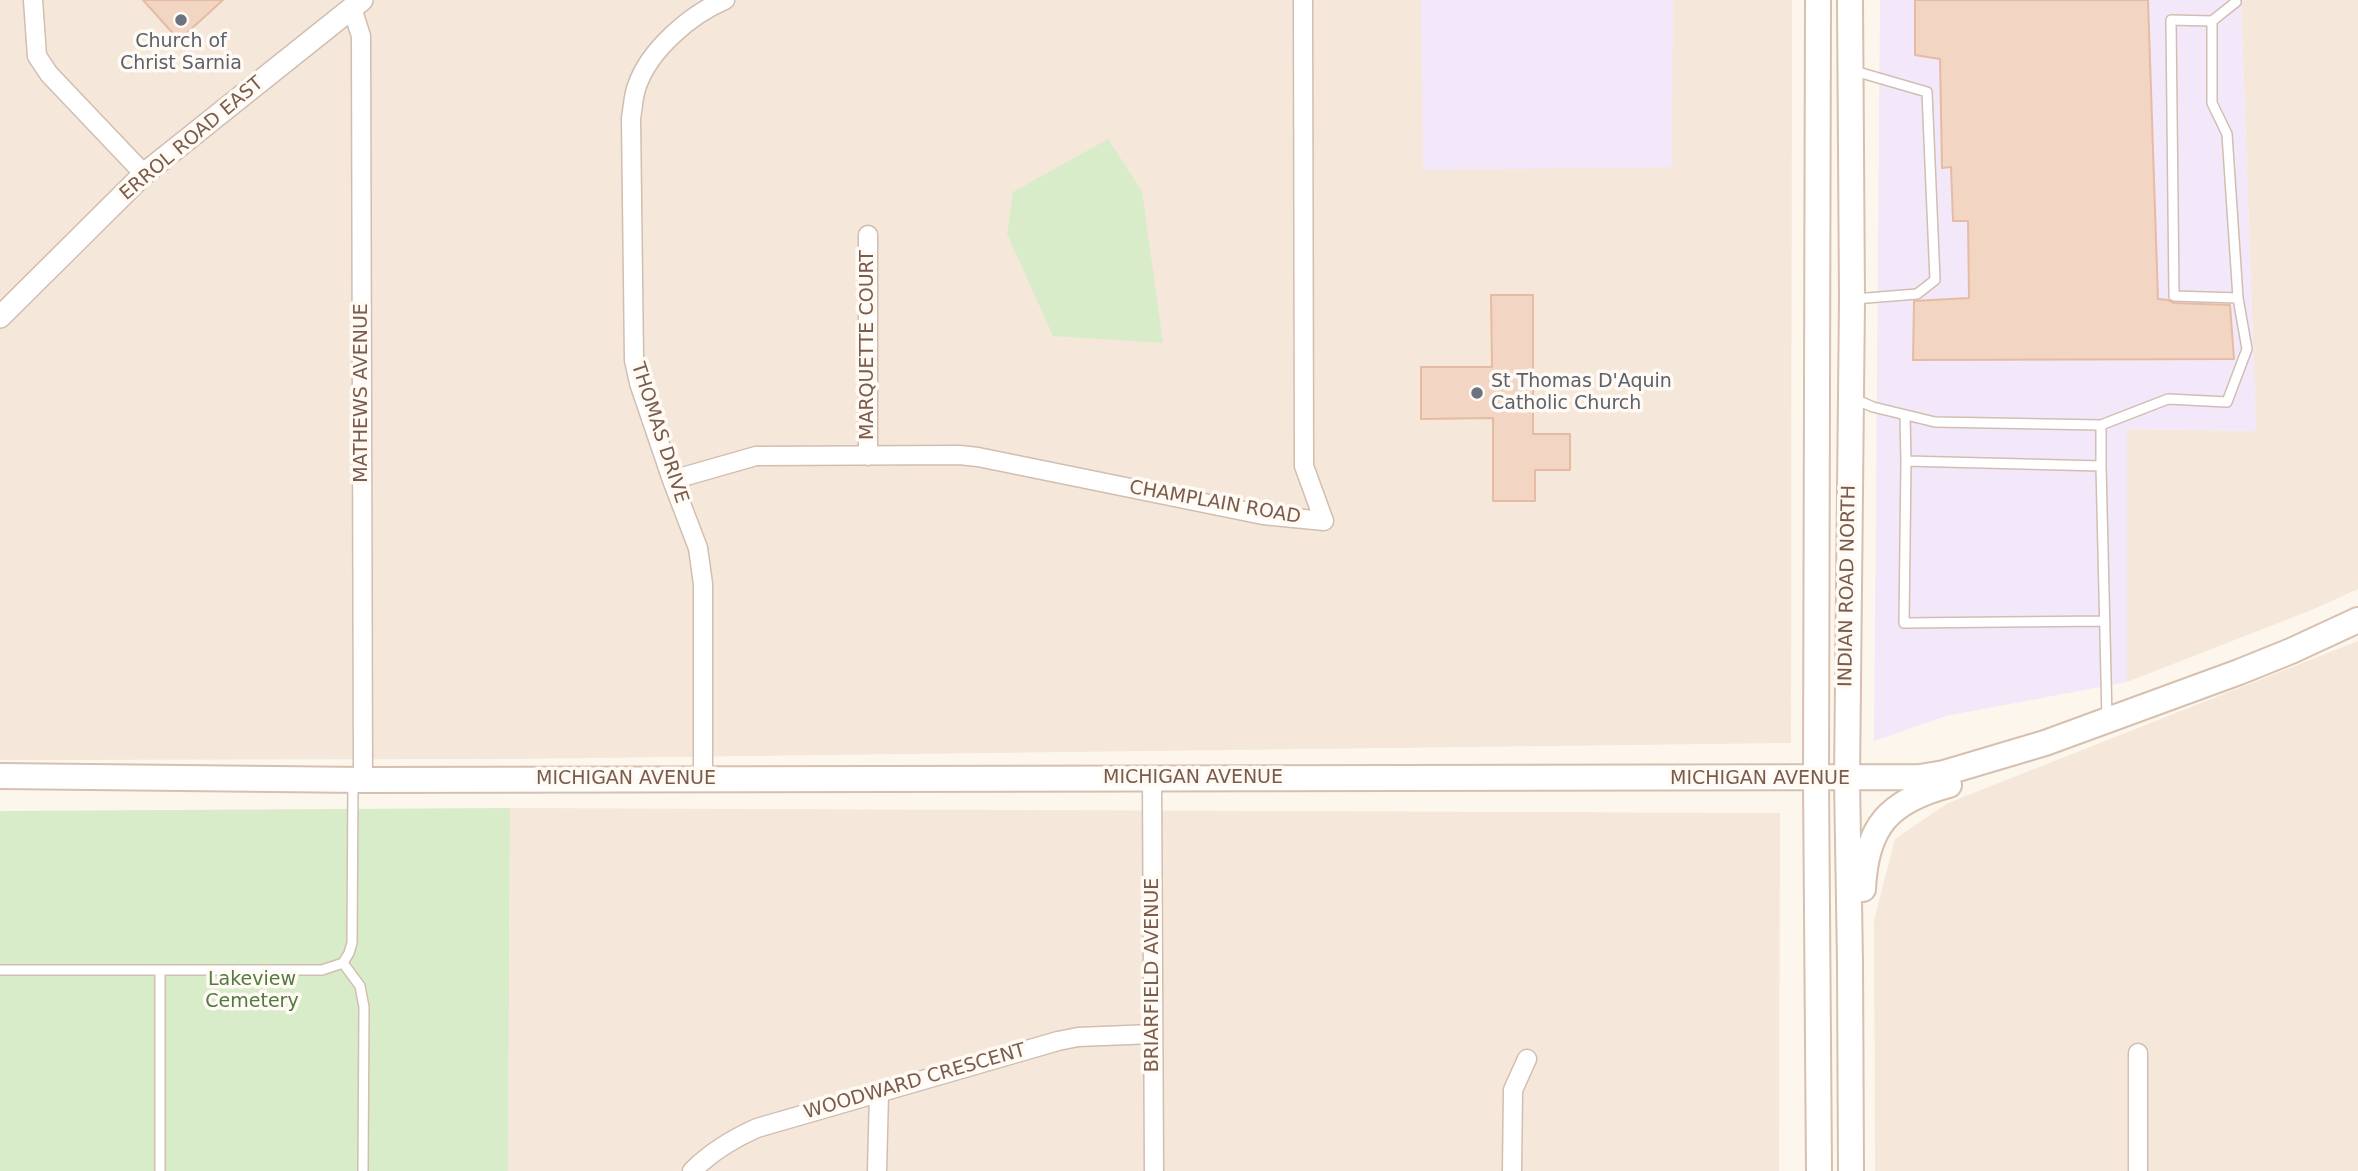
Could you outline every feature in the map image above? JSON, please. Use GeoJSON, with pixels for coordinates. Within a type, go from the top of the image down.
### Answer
{"type":"FeatureCollection","features":[{"type":"Feature","properties":{"kind":"main road","name":"INDIAN ROAD NORTH"},"geometry":{"type":"LineString","coordinates":[[1818,0],[1816,779],[1819,1171]]}},
{"type":"Feature","properties":{"kind":"main road","name":"INDIAN ROAD NORTH"},"geometry":{"type":"LineString","coordinates":[[1850,0],[1852,299],[1847,779],[1851,1171]]}},
{"type":"Feature","properties":{"kind":"main road","name":"MICHIGAN AVENUE"},"geometry":{"type":"LineString","coordinates":[[0,776],[358,780],[1847,779],[1930,776],[2045,743],[2107,721],[2278,656],[2358,620]]}},
{"type":"Feature","properties":{"kind":"main road"},"geometry":{"type":"LineString","coordinates":[[1850,962],[1862,902],[1867,848],[1892,811],[1926,791],[2002,769],[2029,756],[2045,743]]}},
{"type":"Feature","properties":{"kind":"street"},"geometry":{"type":"LineString","coordinates":[[33,0],[37,56],[50,74],[144,174]]}},
{"type":"Feature","properties":{"kind":"street","name":"THOMAS DRIVE"},"geometry":{"type":"LineString","coordinates":[[703,778],[704,584],[698,548],[672,480],[639,383],[634,360],[631,118],[636,86],[652,56],[676,32],[715,4],[725,0]]}},
{"type":"Feature","properties":{"kind":"street","name":"CHAMPLAIN ROAD"},"geometry":{"type":"LineString","coordinates":[[672,480],[755,456],[978,457],[1263,515],[1324,521],[1304,466],[1303,0]]}},
{"type":"Feature","properties":{"kind":"street","name":"ERROL ROAD EAST"},"geometry":{"type":"LineString","coordinates":[[0,317],[144,174],[357,4]]}},
{"type":"Feature","properties":{"kind":"street","name":"MATHEWS AVENUE"},"geometry":{"type":"LineString","coordinates":[[357,4],[361,36],[358,780]]}},
{"type":"Feature","properties":{"kind":"street","name":"MARQUETTE COURT"},"geometry":{"type":"LineString","coordinates":[[868,235],[869,456]]}},
{"type":"Feature","properties":{"kind":"street","name":"BRIARFIELD AVENUE"},"geometry":{"type":"LineString","coordinates":[[1152,778],[1154,1171]]}},
{"type":"Feature","properties":{"kind":"street","name":"WOODWARD CRESCENT"},"geometry":{"type":"LineString","coordinates":[[692,1171],[716,1150],[757,1128],[1059,1041],[1078,1037],[1153,1034]]}},
{"type":"Feature","properties":{"kind":"street"},"geometry":{"type":"LineString","coordinates":[[2138,1054],[2138,1171]]}},
{"type":"Feature","properties":{"kind":"street"},"geometry":{"type":"LineString","coordinates":[[1512,1171],[1513,1090],[1527,1059]]}},
{"type":"Feature","properties":{"kind":"street"},"geometry":{"type":"LineString","coordinates":[[877,1171],[879,1094]]}},
{"type":"Feature","properties":{"kind":"lane"},"geometry":{"type":"LineString","coordinates":[[2235,0],[2212,21],[2171,20],[2174,296],[2238,299]]}},
{"type":"Feature","properties":{"kind":"lane"},"geometry":{"type":"LineString","coordinates":[[1850,398],[1873,407],[1936,422],[2101,425],[2168,399],[2227,402],[2247,349],[2238,299],[2227,134],[2212,103],[2212,21]]}},
{"type":"Feature","properties":{"kind":"lane"},"geometry":{"type":"LineString","coordinates":[[1850,70],[1927,92],[1935,280],[1916,294],[1852,299]]}},
{"type":"Feature","properties":{"kind":"lane"},"geometry":{"type":"LineString","coordinates":[[1905,415],[1904,623],[2105,621]]}},
{"type":"Feature","properties":{"kind":"lane"},"geometry":{"type":"LineString","coordinates":[[2101,425],[2107,721]]}},
{"type":"Feature","properties":{"kind":"lane"},"geometry":{"type":"LineString","coordinates":[[1906,461],[2101,466]]}},
{"type":"Feature","properties":{"kind":"lane"},"geometry":{"type":"LineString","coordinates":[[0,970],[322,970],[343,963],[352,943],[358,780]]}},
{"type":"Feature","properties":{"kind":"lane"},"geometry":{"type":"LineString","coordinates":[[343,963],[360,986],[364,1007],[363,1171]]}},
{"type":"Feature","properties":{"kind":"lane"},"geometry":{"type":"LineString","coordinates":[[160,972],[160,1171]]}},
{"type":"Feature","properties":{"kind":"shaded area"},"geometry":{"type":"Polygon","coordinates":[[[0,0],[1792,0],[1791,743],[511,759],[0,760],[0,0]]]}},
{"type":"Feature","properties":{"kind":"shaded area"},"geometry":{"type":"Polygon","coordinates":[[[1421,0],[1673,0],[1672,167],[1423,170],[1421,0]]]}},
{"type":"Feature","properties":{"kind":"shaded area"},"geometry":{"type":"Polygon","coordinates":[[[1880,0],[2241,0],[2256,431],[2127,429],[2127,682],[1946,716],[1874,741],[1880,0]]]}},
{"type":"Feature","properties":{"kind":"shaded area"},"geometry":{"type":"Polygon","coordinates":[[[2241,0],[2358,0],[2358,589],[2314,609],[2127,682],[2127,429],[2256,431],[2241,0]]]}},
{"type":"Feature","properties":{"kind":"shaded area"},"geometry":{"type":"Polygon","coordinates":[[[2358,641],[2358,1171],[1875,1171],[1874,920],[1895,839],[1948,803],[2358,641]]]}},
{"type":"Feature","properties":{"kind":"shaded area"},"geometry":{"type":"Polygon","coordinates":[[[510,808],[1780,813],[1779,1171],[508,1171],[510,808]]]}},
{"type":"Feature","properties":{"kind":"green space"},"geometry":{"type":"Polygon","coordinates":[[[1108,139],[1142,191],[1163,343],[1053,336],[1007,234],[1013,192],[1108,139]]]}},
{"type":"Feature","properties":{"kind":"green space","name":"Lakeview Cemetery"},"geometry":{"type":"Polygon","coordinates":[[[510,808],[508,1171],[0,1171],[0,811],[510,808]]]}},
{"type":"Feature","properties":{"kind":"building","name":"Church of Christ Sarnia"},"geometry":{"type":"Polygon","coordinates":[[[143,0],[223,0],[179,40],[143,0]]]}},
{"type":"Feature","properties":{"kind":"building"},"geometry":{"type":"Polygon","coordinates":[[[1915,0],[2148,0],[2158,299],[2174,303],[2230,305],[2234,359],[1913,360],[1914,301],[1969,298],[1968,221],[1953,221],[1951,167],[1942,168],[1940,59],[1915,55],[1915,0]]]}},
{"type":"Feature","properties":{"kind":"building","name":"St Thomas D'Aquin Catholic Church"},"geometry":{"type":"Polygon","coordinates":[[[1491,295],[1533,295],[1533,434],[1570,434],[1570,470],[1535,470],[1535,501],[1493,501],[1493,418],[1421,419],[1421,367],[1492,367],[1491,295]]]}},
{"type":"Feature","properties":{"kind":"place","name":"Church of Christ Sarnia"},"geometry":{"type":"Point","coordinates":[181,20]}},
{"type":"Feature","properties":{"kind":"place","name":"St Thomas D'Aquin Catholic Church"},"geometry":{"type":"Point","coordinates":[1477,393]}}]}
